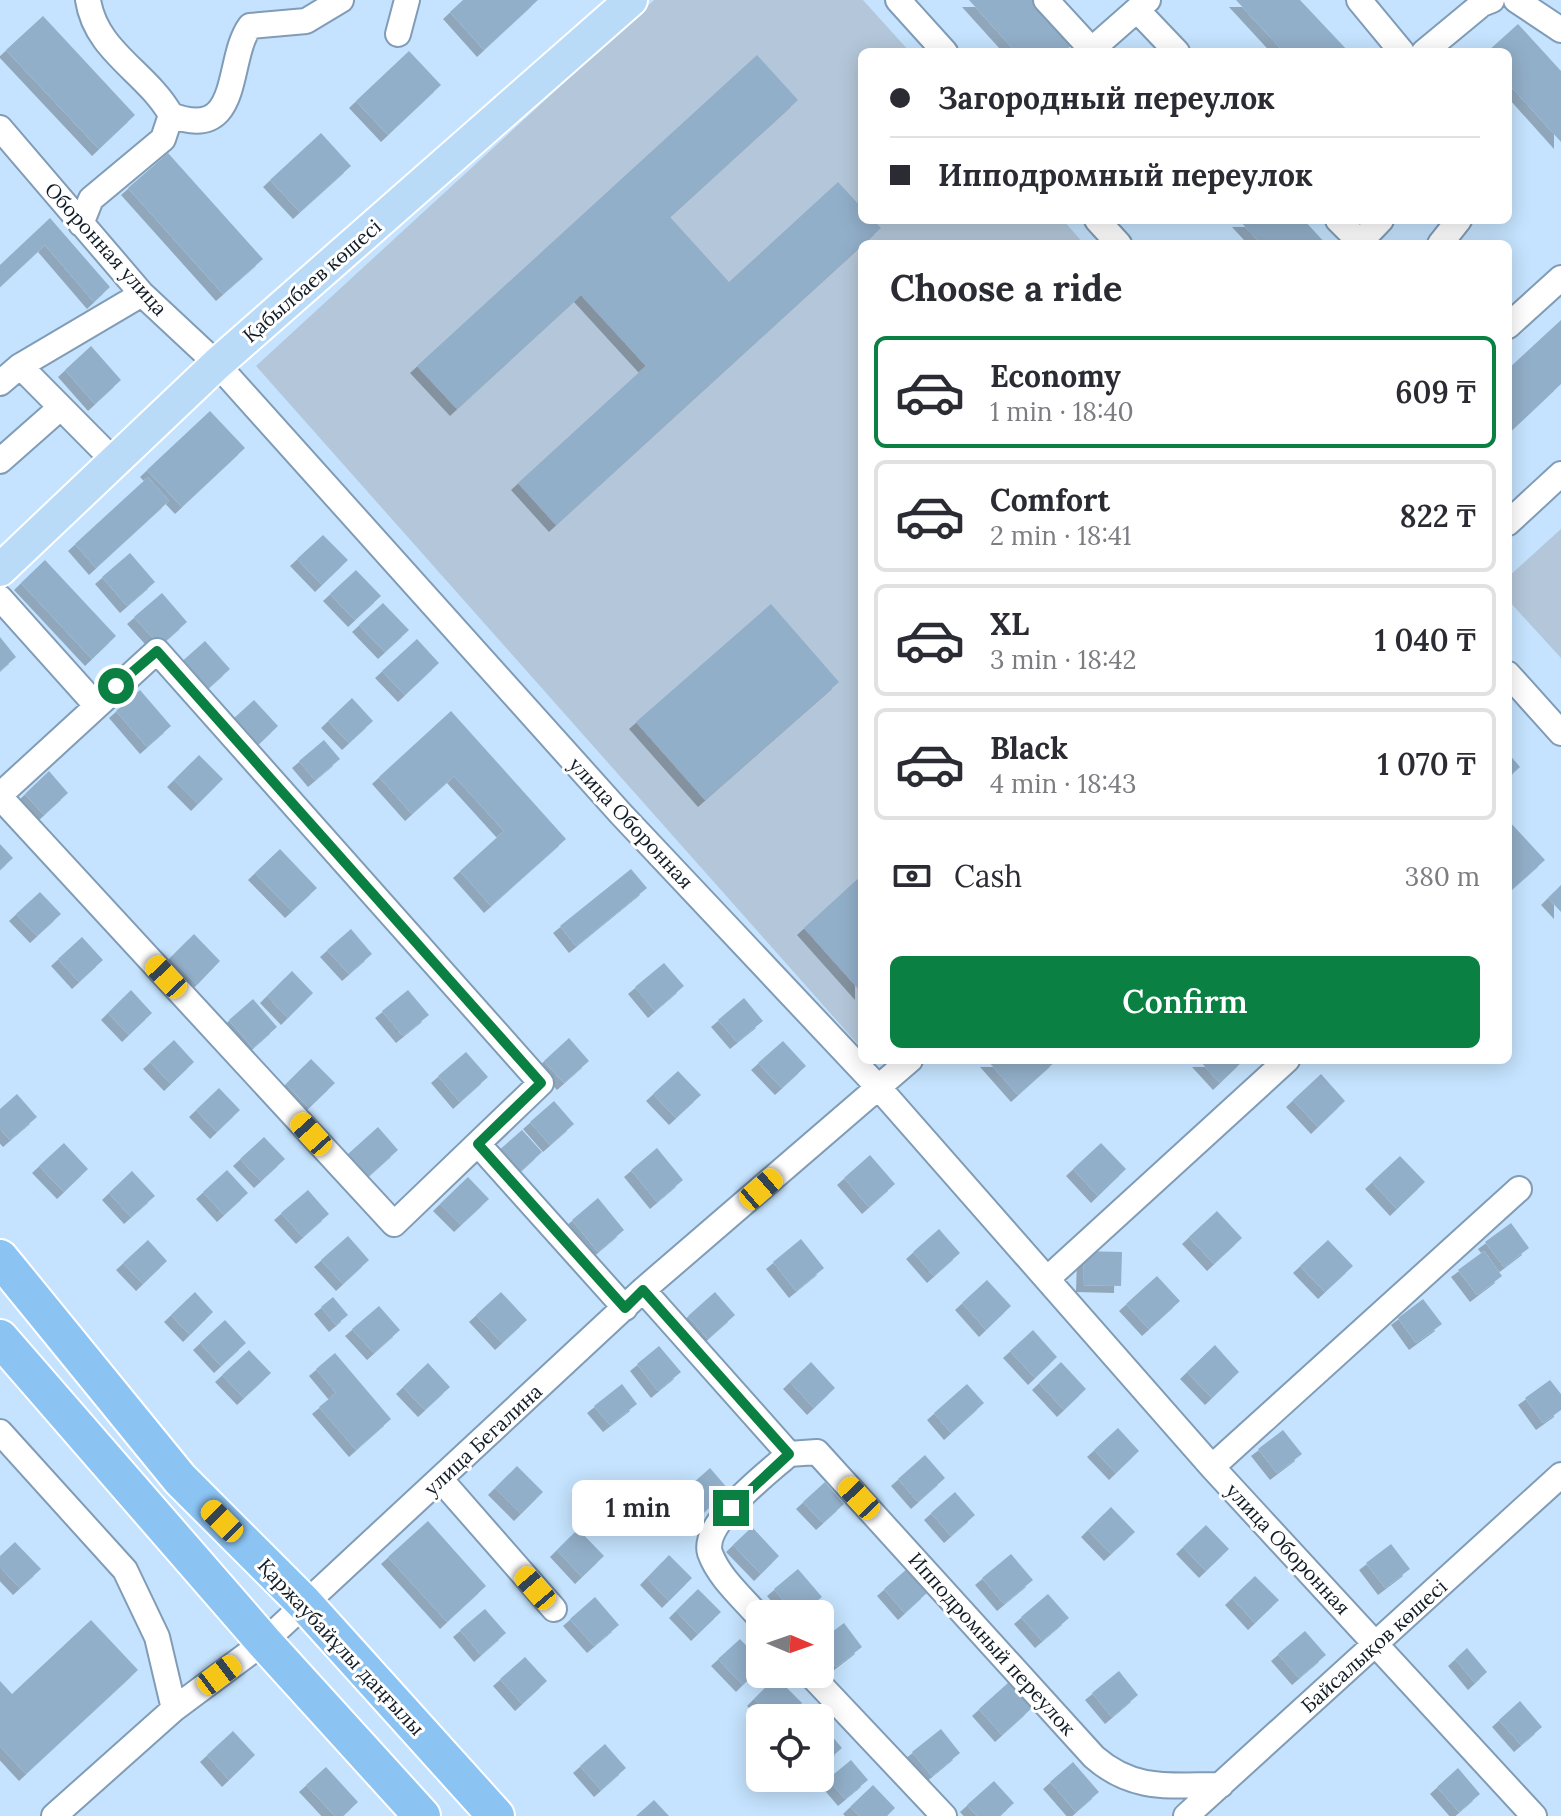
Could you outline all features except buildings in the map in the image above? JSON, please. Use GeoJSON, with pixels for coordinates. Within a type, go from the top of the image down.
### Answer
{"type":"FeatureCollection","features":[{"type":"Feature","properties":{"kind":"highway","name":"Қаржаубайұлы даңғылы"},"geometry":{"type":"LineString","coordinates":[[0,1258],[180,1479],[304,1603],[496,1816]]}},
{"type":"Feature","properties":{"kind":"highway"},"geometry":{"type":"LineString","coordinates":[[0,1338],[264,1642],[422,1816]]}},
{"type":"Feature","properties":{"kind":"main road","name":"Қабылбаев көшесі"},"geometry":{"type":"LineString","coordinates":[[0,570],[217,364],[631,0]]}},
{"type":"Feature","properties":{"kind":"street"},"geometry":{"type":"LineString","coordinates":[[88,0],[90,19],[106,45],[160,96],[171,115],[187,121],[208,119],[226,102],[243,36],[250,26],[306,21],[341,0]]}},
{"type":"Feature","properties":{"kind":"street"},"geometry":{"type":"LineString","coordinates":[[398,34],[407,0]]}},
{"type":"Feature","properties":{"kind":"street"},"geometry":{"type":"LineString","coordinates":[[898,0],[941,48]]}},
{"type":"Feature","properties":{"kind":"street"},"geometry":{"type":"LineString","coordinates":[[1046,0],[1087,48]]}},
{"type":"Feature","properties":{"kind":"street"},"geometry":{"type":"LineString","coordinates":[[1359,0],[1399,48]]}},
{"type":"Feature","properties":{"kind":"street"},"geometry":{"type":"LineString","coordinates":[[1429,48],[1482,4],[1492,0]]}},
{"type":"Feature","properties":{"kind":"street"},"geometry":{"type":"LineString","coordinates":[[1516,0],[1561,30]]}},
{"type":"Feature","properties":{"kind":"street"},"geometry":{"type":"LineString","coordinates":[[1093,48],[1143,5],[1174,48]]}},
{"type":"Feature","properties":{"kind":"street"},"geometry":{"type":"LineString","coordinates":[[81,224],[91,199],[163,139],[171,115]]}},
{"type":"Feature","properties":{"kind":"street","name":"Оборонная улица"},"geometry":{"type":"LineString","coordinates":[[0,128],[142,294],[217,364]]}},
{"type":"Feature","properties":{"kind":"street"},"geometry":{"type":"LineString","coordinates":[[1101,224],[1115,240]]}},
{"type":"Feature","properties":{"kind":"street"},"geometry":{"type":"LineString","coordinates":[[1342,224],[1357,240]]}},
{"type":"Feature","properties":{"kind":"street"},"geometry":{"type":"LineString","coordinates":[[1363,240],[1377,224]]}},
{"type":"Feature","properties":{"kind":"street"},"geometry":{"type":"LineString","coordinates":[[1443,240],[1456,224]]}},
{"type":"Feature","properties":{"kind":"street"},"geometry":{"type":"LineString","coordinates":[[1512,322],[1561,278]]}},
{"type":"Feature","properties":{"kind":"street"},"geometry":{"type":"LineString","coordinates":[[0,383],[20,366],[142,294]]}},
{"type":"Feature","properties":{"kind":"street","name":"улица Оборонная"},"geometry":{"type":"LineString","coordinates":[[217,364],[621,814],[879,1088],[1212,1467],[1534,1816]]}},
{"type":"Feature","properties":{"kind":"street"},"geometry":{"type":"LineString","coordinates":[[20,366],[115,462]]}},
{"type":"Feature","properties":{"kind":"street"},"geometry":{"type":"LineString","coordinates":[[0,461],[60,408]]}},
{"type":"Feature","properties":{"kind":"street"},"geometry":{"type":"LineString","coordinates":[[1512,519],[1561,474]]}},
{"type":"Feature","properties":{"kind":"street"},"geometry":{"type":"LineString","coordinates":[[0,598],[95,704]]}},
{"type":"Feature","properties":{"kind":"street"},"geometry":{"type":"LineString","coordinates":[[157,651],[541,1083],[394,1224],[0,796],[95,704],[157,651]]}},
{"type":"Feature","properties":{"kind":"street"},"geometry":{"type":"LineString","coordinates":[[1512,678],[1561,733]]}},
{"type":"Feature","properties":{"kind":"street","name":"улица Бегалина"},"geometry":{"type":"LineString","coordinates":[[60,1814],[174,1709],[264,1642],[643,1290],[906,1064]]}},
{"type":"Feature","properties":{"kind":"street"},"geometry":{"type":"LineString","coordinates":[[1047,1279],[1283,1064]]}},
{"type":"Feature","properties":{"kind":"street"},"geometry":{"type":"LineString","coordinates":[[478,1144],[625,1308]]}},
{"type":"Feature","properties":{"kind":"street"},"geometry":{"type":"LineString","coordinates":[[1212,1467],[1519,1189]]}},
{"type":"Feature","properties":{"kind":"street"},"geometry":{"type":"LineString","coordinates":[[643,1290],[789,1454],[715,1523],[709,1550],[718,1570],[746,1602]]}},
{"type":"Feature","properties":{"kind":"street"},"geometry":{"type":"LineString","coordinates":[[0,1432],[125,1570],[157,1637],[174,1709]]}},
{"type":"Feature","properties":{"kind":"street","name":"Ипподромный переулок"},"geometry":{"type":"LineString","coordinates":[[789,1454],[817,1452],[1094,1757],[1115,1775],[1145,1785],[1221,1785]]}},
{"type":"Feature","properties":{"kind":"street","name":"Байсалықов көшесі"},"geometry":{"type":"LineString","coordinates":[[1186,1816],[1561,1475]]}},
{"type":"Feature","properties":{"kind":"street"},"geometry":{"type":"LineString","coordinates":[[441,1480],[554,1609]]}},
{"type":"Feature","properties":{"kind":"street"},"geometry":{"type":"LineString","coordinates":[[823,1688],[944,1816]]}},
{"type":"Feature","properties":{"kind":"shaded area"},"geometry":{"type":"Polygon","coordinates":[[[654,0],[863,0],[906,48],[858,48],[858,224],[1066,224],[1080,240],[858,240],[858,1044],[256,366],[654,0]]]}},
{"type":"Feature","properties":{"kind":"shaded area"},"geometry":{"type":"Polygon","coordinates":[[[1561,529],[1561,658],[1512,604],[1512,573],[1561,529]]]}},
{"type":"Feature","properties":{"kind":"route"},"geometry":{"type":"LineString","coordinates":[[116,686],[157,651],[541,1083],[478,1144],[625,1308],[643,1290],[789,1454],[731,1508]]}}]}
